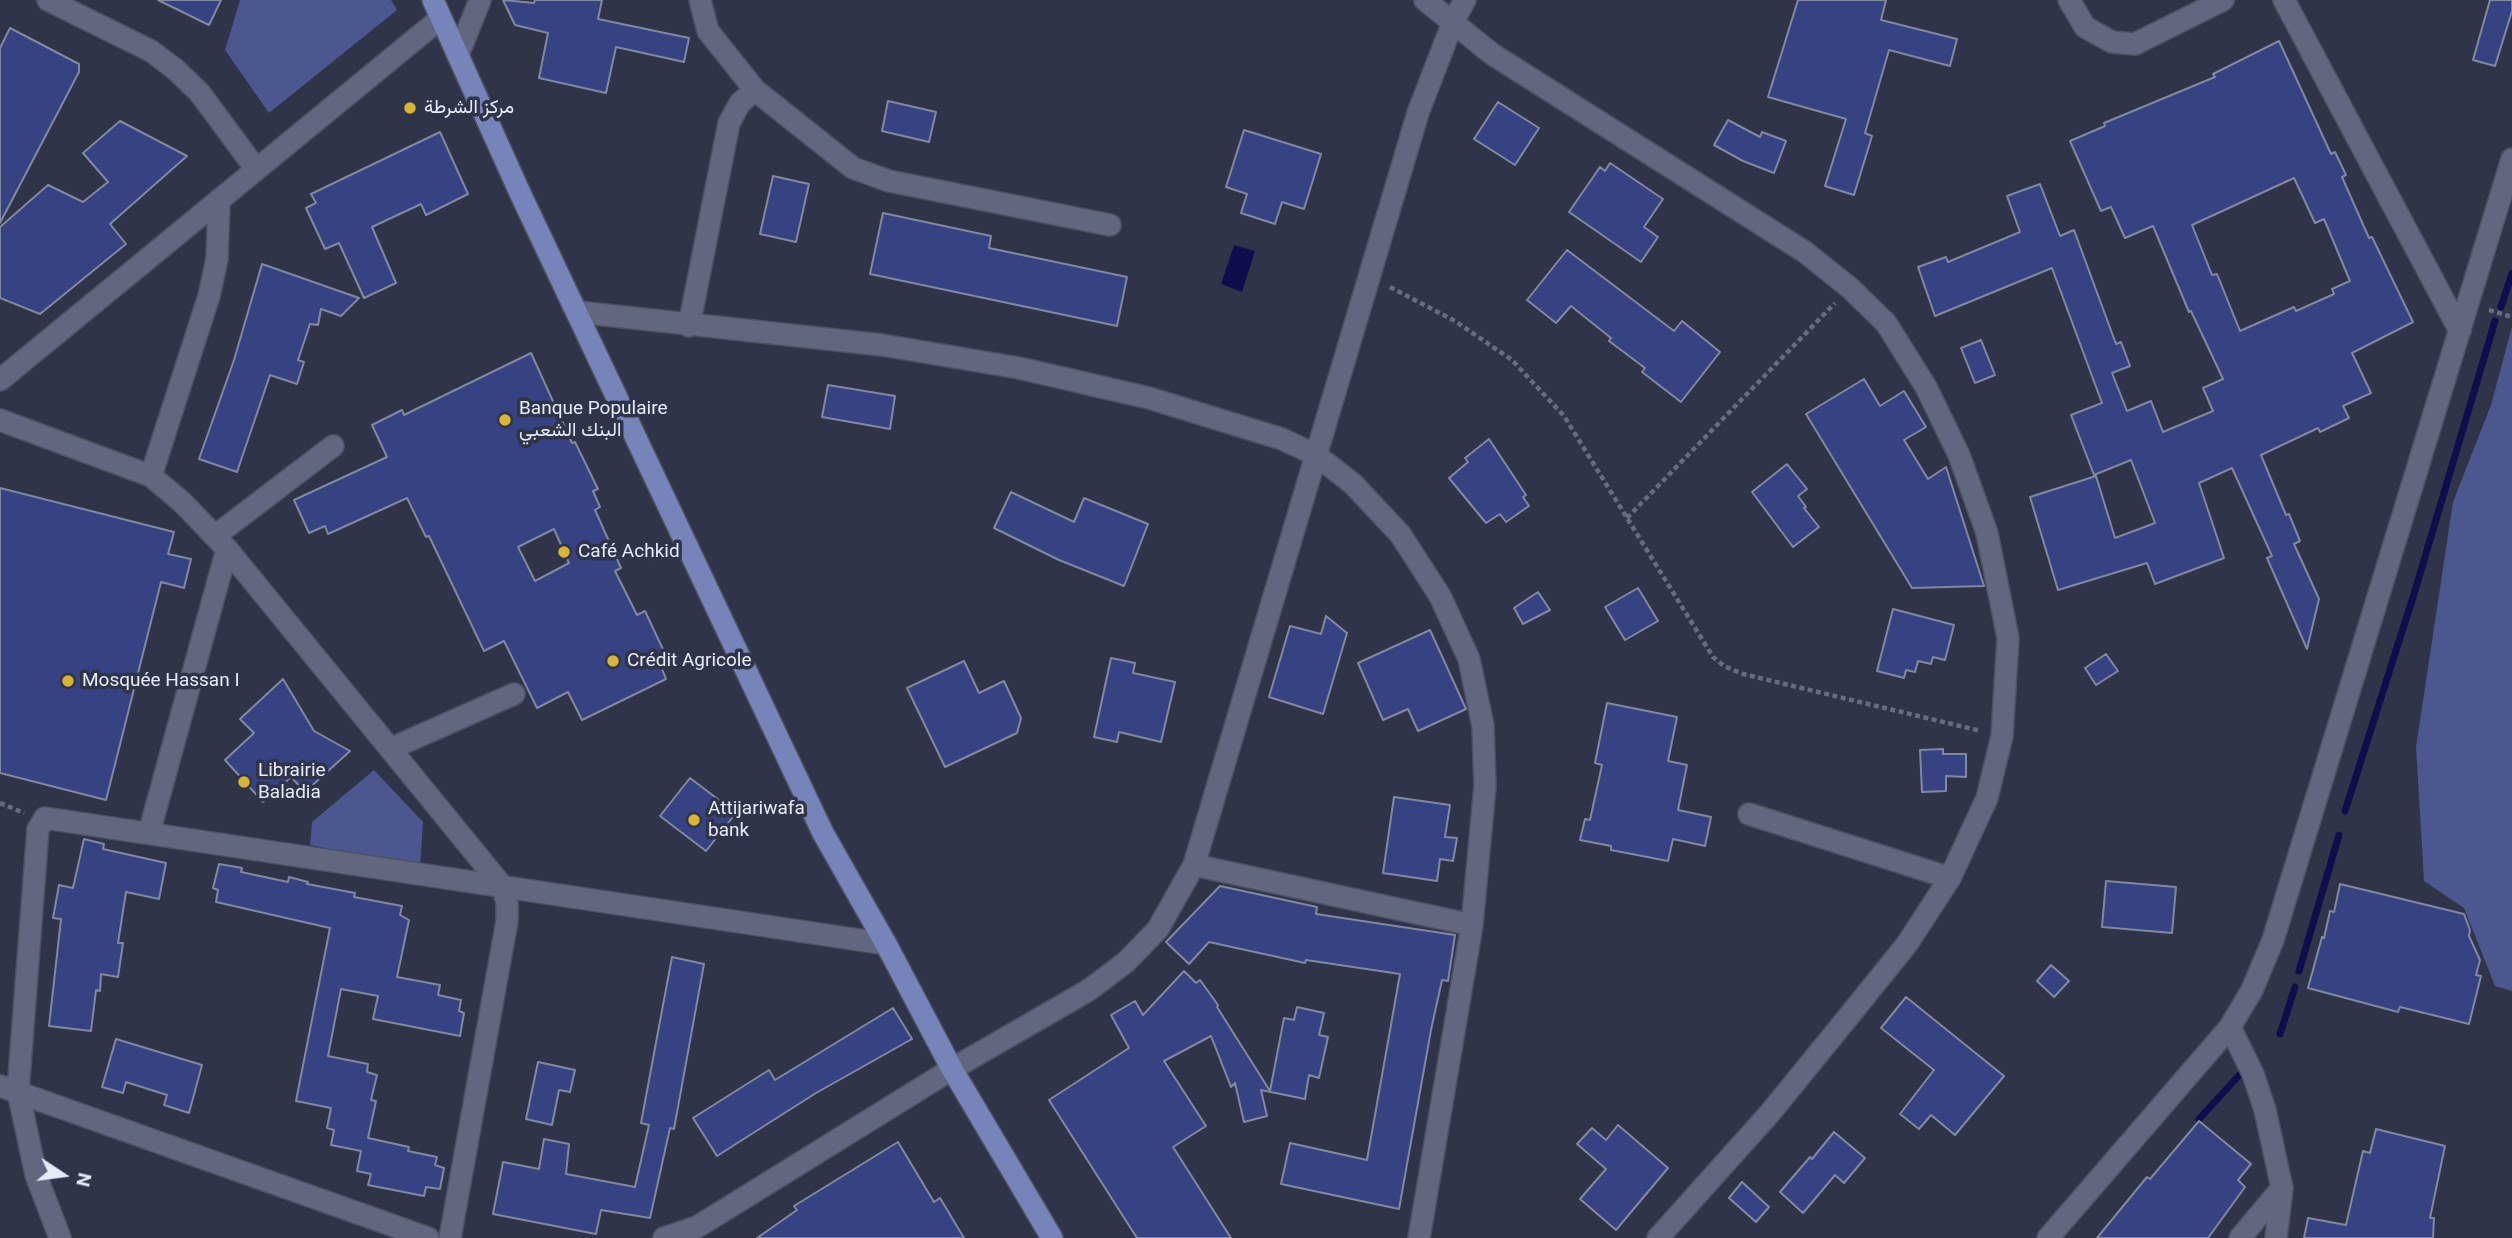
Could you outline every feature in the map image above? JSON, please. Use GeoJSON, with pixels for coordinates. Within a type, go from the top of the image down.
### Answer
{"type":"FeatureCollection","features":[{"type":"Feature","properties":{"kind":"main road"},"geometry":{"type":"LineString","coordinates":[[437,9],[520,193],[823,833],[952,1069],[1052,1238]]}},
{"type":"Feature","properties":{"kind":"street"},"geometry":{"type":"LineString","coordinates":[[48,0],[151,51],[175,69],[198,92],[256,169]]}},
{"type":"Feature","properties":{"kind":"street"},"geometry":{"type":"LineString","coordinates":[[458,55],[480,0]]}},
{"type":"Feature","properties":{"kind":"street"},"geometry":{"type":"LineString","coordinates":[[700,0],[708,31],[755,90],[853,168],[888,181],[1110,225]]}},
{"type":"Feature","properties":{"kind":"street"},"geometry":{"type":"LineString","coordinates":[[1425,0],[1492,54],[1805,252],[1850,288],[1886,323],[1926,387],[1959,455],[1987,533],[2008,638],[2002,736],[1987,799],[1950,878],[1907,944],[1849,1016],[1770,1113],[1658,1238]]}},
{"type":"Feature","properties":{"kind":"street"},"geometry":{"type":"LineString","coordinates":[[664,1238],[701,1233],[952,1069],[1089,990],[1126,962],[1158,929],[1194,865],[1418,113],[1453,22],[1465,0]]}},
{"type":"Feature","properties":{"kind":"street"},"geometry":{"type":"LineString","coordinates":[[2068,0],[2085,27],[2112,42],[2135,44],[2223,0]]}},
{"type":"Feature","properties":{"kind":"street"},"geometry":{"type":"LineString","coordinates":[[2284,0],[2460,331]]}},
{"type":"Feature","properties":{"kind":"street"},"geometry":{"type":"LineString","coordinates":[[0,380],[256,169],[437,9]]}},
{"type":"Feature","properties":{"kind":"street"},"geometry":{"type":"LineString","coordinates":[[689,326],[729,123],[740,103],[755,90]]}},
{"type":"Feature","properties":{"kind":"street"},"geometry":{"type":"LineString","coordinates":[[2048,1238],[2230,1027],[2252,990],[2273,940],[2512,159]]}},
{"type":"Feature","properties":{"kind":"street"},"geometry":{"type":"LineString","coordinates":[[151,476],[209,296],[217,260],[219,200]]}},
{"type":"Feature","properties":{"kind":"street"},"geometry":{"type":"LineString","coordinates":[[578,312],[882,345],[1019,368],[1186,409],[1282,439],[1316,455],[1353,484],[1399,534],[1440,596],[1469,659],[1483,726],[1485,786],[1472,925],[1419,1238]]}},
{"type":"Feature","properties":{"kind":"street"},"geometry":{"type":"LineString","coordinates":[[0,420],[151,476],[183,503],[221,542],[503,887],[507,903],[507,921],[450,1238]]}},
{"type":"Feature","properties":{"kind":"street"},"geometry":{"type":"LineString","coordinates":[[149,833],[221,542],[333,446]]}},
{"type":"Feature","properties":{"kind":"street"},"geometry":{"type":"LineString","coordinates":[[390,749],[514,694]]}},
{"type":"Feature","properties":{"kind":"street"},"geometry":{"type":"LineString","coordinates":[[1749,814],[1950,878]]}},
{"type":"Feature","properties":{"kind":"street"},"geometry":{"type":"LineString","coordinates":[[60,1238],[36,1175],[9,1089],[38,829],[45,818],[886,944]]}},
{"type":"Feature","properties":{"kind":"street"},"geometry":{"type":"LineString","coordinates":[[1194,865],[1472,925]]}},
{"type":"Feature","properties":{"kind":"street"},"geometry":{"type":"LineString","coordinates":[[2230,1027],[2253,1074],[2265,1110],[2282,1188],[2276,1238]]}},
{"type":"Feature","properties":{"kind":"street"},"geometry":{"type":"LineString","coordinates":[[9,1089],[428,1238]]}},
{"type":"Feature","properties":{"kind":"street"},"geometry":{"type":"LineString","coordinates":[[2240,1238],[2282,1188]]}},
{"type":"Feature","properties":{"kind":"path"},"geometry":{"type":"LineString","coordinates":[[1369,276],[1455,321],[1512,360],[1564,416],[1713,657],[1724,666],[1743,674],[2002,736]]}},
{"type":"Feature","properties":{"kind":"path"},"geometry":{"type":"LineString","coordinates":[[1627,518],[1850,288]]}},
{"type":"Feature","properties":{"kind":"shaded area"},"geometry":{"type":"Polygon","coordinates":[[[240,0],[391,0],[397,10],[269,113],[225,50],[240,0]]]}},
{"type":"Feature","properties":{"kind":"shaded area"},"geometry":{"type":"Polygon","coordinates":[[[1234,245],[1255,251],[1242,292],[1221,284],[1234,245]]]}},
{"type":"Feature","properties":{"kind":"shaded area"},"geometry":{"type":"Polygon","coordinates":[[[2512,327],[2512,991],[2495,986],[2464,908],[2424,881],[2416,747],[2453,502],[2491,405],[2512,327]]]}},
{"type":"Feature","properties":{"kind":"shaded area"},"geometry":{"type":"Polygon","coordinates":[[[374,770],[423,822],[420,868],[310,845],[312,822],[374,770]]]}},
{"type":"Feature","properties":{"kind":"building"},"geometry":{"type":"Polygon","coordinates":[[[158,0],[221,0],[209,25],[158,0]]]}},
{"type":"Feature","properties":{"kind":"building"},"geometry":{"type":"Polygon","coordinates":[[[503,0],[534,3],[535,0],[602,0],[598,19],[689,38],[684,62],[616,47],[606,93],[539,78],[548,33],[515,25],[503,0]]]}},
{"type":"Feature","properties":{"kind":"building"},"geometry":{"type":"Polygon","coordinates":[[[1798,0],[1886,0],[1881,20],[1957,39],[1950,66],[1889,50],[1865,133],[1872,136],[1854,195],[1825,186],[1846,119],[1768,97],[1798,0]]]}},
{"type":"Feature","properties":{"kind":"building"},"geometry":{"type":"Polygon","coordinates":[[[2490,0],[2512,0],[2512,11],[2495,66],[2473,60],[2490,0]]]}},
{"type":"Feature","properties":{"kind":"building"},"geometry":{"type":"Polygon","coordinates":[[[10,28],[79,64],[79,72],[0,223],[0,48],[10,28]]]}},
{"type":"Feature","properties":{"kind":"building"},"geometry":{"type":"Polygon","coordinates":[[[2279,41],[2331,154],[2335,152],[2346,175],[2342,177],[2369,238],[2372,237],[2413,322],[2352,353],[2371,393],[2343,406],[2349,418],[2320,432],[2318,428],[2261,455],[2300,541],[2294,544],[2319,599],[2307,649],[2267,558],[2272,556],[2232,468],[2199,483],[2224,558],[2155,584],[2147,563],[2058,590],[2030,497],[2096,476],[2115,538],[2155,523],[2131,460],[2094,475],[2071,415],[2102,403],[2052,268],[1935,316],[1918,267],[1946,257],[1948,262],[2020,232],[2007,196],[2040,184],[2060,236],[2074,230],[2116,344],[2121,342],[2130,366],[2112,373],[2127,411],[2151,401],[2163,432],[2213,411],[2203,388],[2223,379],[2191,311],[2189,312],[2153,226],[2125,238],[2111,207],[2101,211],[2070,141],[2105,126],[2104,123],[2215,77],[2213,74],[2279,41]],[[2294,178],[2192,225],[2212,275],[2217,274],[2240,331],[2294,307],[2296,311],[2334,294],[2332,289],[2350,281],[2324,219],[2315,223],[2294,178]]]}},
{"type":"Feature","properties":{"kind":"building"},"geometry":{"type":"Polygon","coordinates":[[[888,101],[936,112],[929,142],[882,131],[888,101]]]}},
{"type":"Feature","properties":{"kind":"building"},"geometry":{"type":"Polygon","coordinates":[[[1498,102],[1539,128],[1515,165],[1474,139],[1498,102]]]}},
{"type":"Feature","properties":{"kind":"building"},"geometry":{"type":"Polygon","coordinates":[[[1728,120],[1760,137],[1762,132],[1786,141],[1774,173],[1743,161],[1714,145],[1728,120]]]}},
{"type":"Feature","properties":{"kind":"building"},"geometry":{"type":"Polygon","coordinates":[[[120,121],[187,156],[110,224],[126,244],[40,314],[0,298],[0,227],[48,185],[83,202],[108,182],[83,153],[120,121]]]}},
{"type":"Feature","properties":{"kind":"building"},"geometry":{"type":"Polygon","coordinates":[[[1244,130],[1321,154],[1304,209],[1282,202],[1275,224],[1241,213],[1247,194],[1226,187],[1244,130]]]}},
{"type":"Feature","properties":{"kind":"building"},"geometry":{"type":"Polygon","coordinates":[[[440,132],[468,194],[426,215],[421,204],[372,227],[396,283],[364,298],[339,243],[325,249],[306,208],[316,203],[311,194],[440,132]]]}},
{"type":"Feature","properties":{"kind":"building"},"geometry":{"type":"Polygon","coordinates":[[[1610,163],[1663,199],[1644,227],[1658,237],[1641,262],[1569,212],[1600,167],[1605,171],[1610,163]]]}},
{"type":"Feature","properties":{"kind":"building"},"geometry":{"type":"Polygon","coordinates":[[[773,176],[809,184],[796,242],[760,234],[773,176]]]}},
{"type":"Feature","properties":{"kind":"building"},"geometry":{"type":"Polygon","coordinates":[[[883,213],[991,236],[989,248],[1127,277],[1117,326],[870,274],[883,213]]]}},
{"type":"Feature","properties":{"kind":"building"},"geometry":{"type":"Polygon","coordinates":[[[1567,250],[1674,331],[1682,321],[1720,352],[1681,402],[1642,372],[1645,368],[1609,341],[1611,338],[1571,306],[1556,323],[1527,300],[1567,250]]]}},
{"type":"Feature","properties":{"kind":"building"},"geometry":{"type":"Polygon","coordinates":[[[262,264],[359,298],[341,316],[321,309],[318,325],[310,324],[298,360],[304,362],[297,384],[270,375],[237,472],[199,459],[234,360],[262,264]]]}},
{"type":"Feature","properties":{"kind":"building"},"geometry":{"type":"Polygon","coordinates":[[[1981,340],[1995,375],[1975,383],[1961,348],[1981,340]]]}},
{"type":"Feature","properties":{"kind":"building"},"geometry":{"type":"Polygon","coordinates":[[[531,353],[572,443],[575,442],[598,489],[593,491],[600,507],[595,510],[621,568],[615,571],[637,615],[645,611],[668,660],[660,664],[666,679],[582,720],[568,692],[537,708],[504,641],[484,651],[429,536],[426,537],[407,498],[328,534],[325,526],[309,533],[294,500],[387,457],[372,425],[402,410],[404,415],[531,353]],[[554,529],[518,547],[535,581],[569,563],[554,529]]]}},
{"type":"Feature","properties":{"kind":"building"},"geometry":{"type":"Polygon","coordinates":[[[1864,379],[1880,406],[1904,391],[1926,427],[1904,440],[1928,479],[1946,467],[1984,586],[1912,588],[1806,414],[1864,379]]]}},
{"type":"Feature","properties":{"kind":"building"},"geometry":{"type":"Polygon","coordinates":[[[828,385],[895,396],[890,429],[822,417],[828,385]]]}},
{"type":"Feature","properties":{"kind":"building"},"geometry":{"type":"Polygon","coordinates":[[[1489,439],[1526,495],[1523,497],[1529,506],[1506,522],[1500,514],[1486,523],[1449,478],[1468,462],[1465,458],[1489,439]]]}},
{"type":"Feature","properties":{"kind":"building"},"geometry":{"type":"Polygon","coordinates":[[[1787,464],[1807,489],[1798,496],[1819,527],[1793,547],[1752,492],[1787,464]]]}},
{"type":"Feature","properties":{"kind":"building","name":"Mosquée Hassan I"},"geometry":{"type":"Polygon","coordinates":[[[0,488],[174,532],[168,554],[191,559],[184,588],[161,582],[106,800],[0,773],[0,488]]]}},
{"type":"Feature","properties":{"kind":"building"},"geometry":{"type":"Polygon","coordinates":[[[1011,492],[1074,522],[1084,498],[1148,524],[1124,586],[1059,560],[994,528],[1011,492]]]}},
{"type":"Feature","properties":{"kind":"building"},"geometry":{"type":"Polygon","coordinates":[[[1638,588],[1658,621],[1625,640],[1605,607],[1638,588]]]}},
{"type":"Feature","properties":{"kind":"building"},"geometry":{"type":"Polygon","coordinates":[[[1538,592],[1550,610],[1523,624],[1514,608],[1538,592]]]}},
{"type":"Feature","properties":{"kind":"building"},"geometry":{"type":"Polygon","coordinates":[[[1893,609],[1954,625],[1945,660],[1933,657],[1931,664],[1918,661],[1915,672],[1906,670],[1904,678],[1877,671],[1893,609]]]}},
{"type":"Feature","properties":{"kind":"building"},"geometry":{"type":"Polygon","coordinates":[[[1326,616],[1347,633],[1323,714],[1269,697],[1290,626],[1321,634],[1326,616]]]}},
{"type":"Feature","properties":{"kind":"building"},"geometry":{"type":"Polygon","coordinates":[[[1430,630],[1466,709],[1418,731],[1408,709],[1383,720],[1358,663],[1430,630]]]}},
{"type":"Feature","properties":{"kind":"building"},"geometry":{"type":"Polygon","coordinates":[[[2106,654],[2118,671],[2096,685],[2085,668],[2106,654]]]}},
{"type":"Feature","properties":{"kind":"building"},"geometry":{"type":"Polygon","coordinates":[[[1111,658],[1135,663],[1133,673],[1175,682],[1161,742],[1119,732],[1117,742],[1094,737],[1111,658]]]}},
{"type":"Feature","properties":{"kind":"building"},"geometry":{"type":"Polygon","coordinates":[[[964,661],[979,693],[1004,681],[1021,718],[1017,733],[945,767],[907,688],[964,661]]]}},
{"type":"Feature","properties":{"kind":"building"},"geometry":{"type":"Polygon","coordinates":[[[283,679],[314,731],[350,751],[305,792],[291,777],[263,802],[225,760],[254,733],[240,719],[283,679]]]}},
{"type":"Feature","properties":{"kind":"building"},"geometry":{"type":"Polygon","coordinates":[[[1607,703],[1677,717],[1668,761],[1687,765],[1678,810],[1711,817],[1705,846],[1673,839],[1668,861],[1611,850],[1611,846],[1580,840],[1585,819],[1590,820],[1602,765],[1595,763],[1607,703]]]}},
{"type":"Feature","properties":{"kind":"building"},"geometry":{"type":"Polygon","coordinates":[[[1943,749],[1943,754],[1966,754],[1966,777],[1946,776],[1946,791],[1922,792],[1920,750],[1943,749]]]}},
{"type":"Feature","properties":{"kind":"building"},"geometry":{"type":"Polygon","coordinates":[[[690,778],[736,813],[706,851],[660,816],[690,778]]]}},
{"type":"Feature","properties":{"kind":"building"},"geometry":{"type":"Polygon","coordinates":[[[1394,797],[1450,805],[1445,837],[1457,838],[1453,861],[1440,859],[1437,881],[1383,873],[1394,797]]]}},
{"type":"Feature","properties":{"kind":"building"},"geometry":{"type":"Polygon","coordinates":[[[84,839],[104,844],[103,849],[166,863],[159,899],[126,892],[118,943],[123,943],[118,977],[101,974],[100,991],[96,990],[91,1031],[49,1026],[61,919],[53,918],[59,885],[73,888],[84,839]]]}},
{"type":"Feature","properties":{"kind":"building"},"geometry":{"type":"Polygon","coordinates":[[[219,864],[242,868],[241,872],[288,882],[289,877],[308,882],[307,884],[355,893],[354,897],[402,906],[400,915],[409,920],[397,977],[440,985],[438,995],[461,1000],[459,1011],[464,1013],[460,1036],[373,1019],[378,996],[341,989],[328,1056],[368,1064],[367,1072],[377,1075],[371,1100],[376,1101],[368,1138],[409,1147],[408,1151],[437,1157],[435,1165],[444,1168],[440,1189],[426,1187],[424,1196],[368,1185],[371,1174],[357,1171],[361,1151],[331,1145],[334,1130],[327,1128],[331,1108],[296,1101],[330,928],[216,902],[218,890],[213,888],[219,864]]]}},
{"type":"Feature","properties":{"kind":"building"},"geometry":{"type":"Polygon","coordinates":[[[2106,881],[2176,887],[2172,933],[2102,927],[2106,881]]]}},
{"type":"Feature","properties":{"kind":"building"},"geometry":{"type":"Polygon","coordinates":[[[2340,884],[2464,914],[2470,930],[2469,936],[2480,960],[2476,975],[2481,976],[2469,1024],[2400,1007],[2398,1012],[2308,988],[2330,911],[2334,912],[2340,884]]]}},
{"type":"Feature","properties":{"kind":"building"},"geometry":{"type":"Polygon","coordinates":[[[1220,886],[1317,907],[1316,914],[1455,935],[1448,981],[1442,980],[1431,1030],[1399,1209],[1281,1184],[1290,1143],[1367,1160],[1400,974],[1306,960],[1305,963],[1209,942],[1189,964],[1166,942],[1220,886]]]}},
{"type":"Feature","properties":{"kind":"building"},"geometry":{"type":"Polygon","coordinates":[[[672,957],[704,964],[674,1129],[670,1128],[650,1218],[601,1210],[596,1234],[493,1214],[503,1162],[539,1169],[544,1139],[569,1144],[566,1174],[635,1187],[649,1125],[641,1123],[672,957]]]}},
{"type":"Feature","properties":{"kind":"building"},"geometry":{"type":"Polygon","coordinates":[[[2051,965],[2069,981],[2054,997],[2037,981],[2051,965]]]}},
{"type":"Feature","properties":{"kind":"building"},"geometry":{"type":"Polygon","coordinates":[[[1184,971],[1196,983],[1200,980],[1218,1005],[1270,1091],[1284,1018],[1294,1020],[1297,1007],[1324,1013],[1319,1035],[1328,1037],[1319,1078],[1309,1075],[1305,1099],[1261,1090],[1267,1116],[1244,1122],[1235,1083],[1231,1087],[1211,1036],[1164,1061],[1206,1126],[1173,1147],[1231,1238],[1137,1238],[1049,1100],[1129,1048],[1111,1015],[1135,1001],[1143,1015],[1184,971]]]}},
{"type":"Feature","properties":{"kind":"building"},"geometry":{"type":"Polygon","coordinates":[[[1906,997],[2004,1076],[1955,1135],[1931,1115],[1919,1129],[1900,1114],[1934,1070],[1881,1028],[1906,997]]]}},
{"type":"Feature","properties":{"kind":"building"},"geometry":{"type":"Polygon","coordinates":[[[893,1008],[912,1039],[816,1093],[717,1156],[693,1118],[769,1070],[775,1080],[893,1008]]]}},
{"type":"Feature","properties":{"kind":"building"},"geometry":{"type":"Polygon","coordinates":[[[116,1039],[202,1065],[189,1113],[164,1105],[167,1095],[126,1082],[123,1093],[102,1087],[116,1039]]]}},
{"type":"Feature","properties":{"kind":"building"},"geometry":{"type":"Polygon","coordinates":[[[538,1062],[575,1070],[570,1092],[559,1090],[552,1125],[526,1119],[538,1062]]]}},
{"type":"Feature","properties":{"kind":"building"},"geometry":{"type":"Polygon","coordinates":[[[2199,1121],[2251,1164],[2238,1180],[2245,1187],[2208,1238],[2097,1238],[2147,1177],[2150,1179],[2199,1121]]]}},
{"type":"Feature","properties":{"kind":"building"},"geometry":{"type":"Polygon","coordinates":[[[1618,1125],[1668,1168],[1616,1230],[1580,1199],[1606,1169],[1577,1144],[1592,1128],[1606,1140],[1618,1125]]]}},
{"type":"Feature","properties":{"kind":"building"},"geometry":{"type":"Polygon","coordinates":[[[2376,1129],[2445,1146],[2430,1218],[2434,1218],[2433,1238],[2304,1238],[2308,1218],[2346,1225],[2363,1151],[2370,1153],[2376,1129]]]}},
{"type":"Feature","properties":{"kind":"building"},"geometry":{"type":"Polygon","coordinates":[[[1834,1132],[1865,1158],[1844,1183],[1835,1175],[1803,1213],[1780,1192],[1834,1132]]]}},
{"type":"Feature","properties":{"kind":"building"},"geometry":{"type":"Polygon","coordinates":[[[898,1142],[934,1202],[940,1198],[964,1238],[757,1238],[797,1210],[794,1206],[898,1142]]]}},
{"type":"Feature","properties":{"kind":"building"},"geometry":{"type":"Polygon","coordinates":[[[1742,1182],[1769,1207],[1756,1222],[1729,1198],[1742,1182]]]}},
{"type":"Feature","properties":{"kind":"waterway"},"geometry":{"type":"LineString","coordinates":[[2501,307],[2512,273]]}},
{"type":"Feature","properties":{"kind":"waterway"},"geometry":{"type":"LineString","coordinates":[[2345,811],[2414,594],[2495,321]]}},
{"type":"Feature","properties":{"kind":"waterway"},"geometry":{"type":"LineString","coordinates":[[2299,971],[2339,835]]}},
{"type":"Feature","properties":{"kind":"waterway"},"geometry":{"type":"LineString","coordinates":[[2280,1034],[2295,987]]}},
{"type":"Feature","properties":{"kind":"waterway"},"geometry":{"type":"LineString","coordinates":[[2199,1119],[2243,1071]]}},
{"type":"Feature","properties":{"kind":"place","name":"مركز الشرطة"},"geometry":{"type":"Point","coordinates":[410,108]}},
{"type":"Feature","properties":{"kind":"place","name":"Banque Populaire البنك الشعبي"},"geometry":{"type":"Point","coordinates":[505,420]}},
{"type":"Feature","properties":{"kind":"place","name":"Café Achkid"},"geometry":{"type":"Point","coordinates":[564,552]}},
{"type":"Feature","properties":{"kind":"place","name":"Crédit Agricole"},"geometry":{"type":"Point","coordinates":[613,661]}},
{"type":"Feature","properties":{"kind":"place","name":"Mosquée Hassan I"},"geometry":{"type":"Point","coordinates":[68,681]}},
{"type":"Feature","properties":{"kind":"place","name":"Librairie Baladia"},"geometry":{"type":"Point","coordinates":[244,782]}},
{"type":"Feature","properties":{"kind":"place","name":"Attijariwafa bank"},"geometry":{"type":"Point","coordinates":[694,820]}}]}
